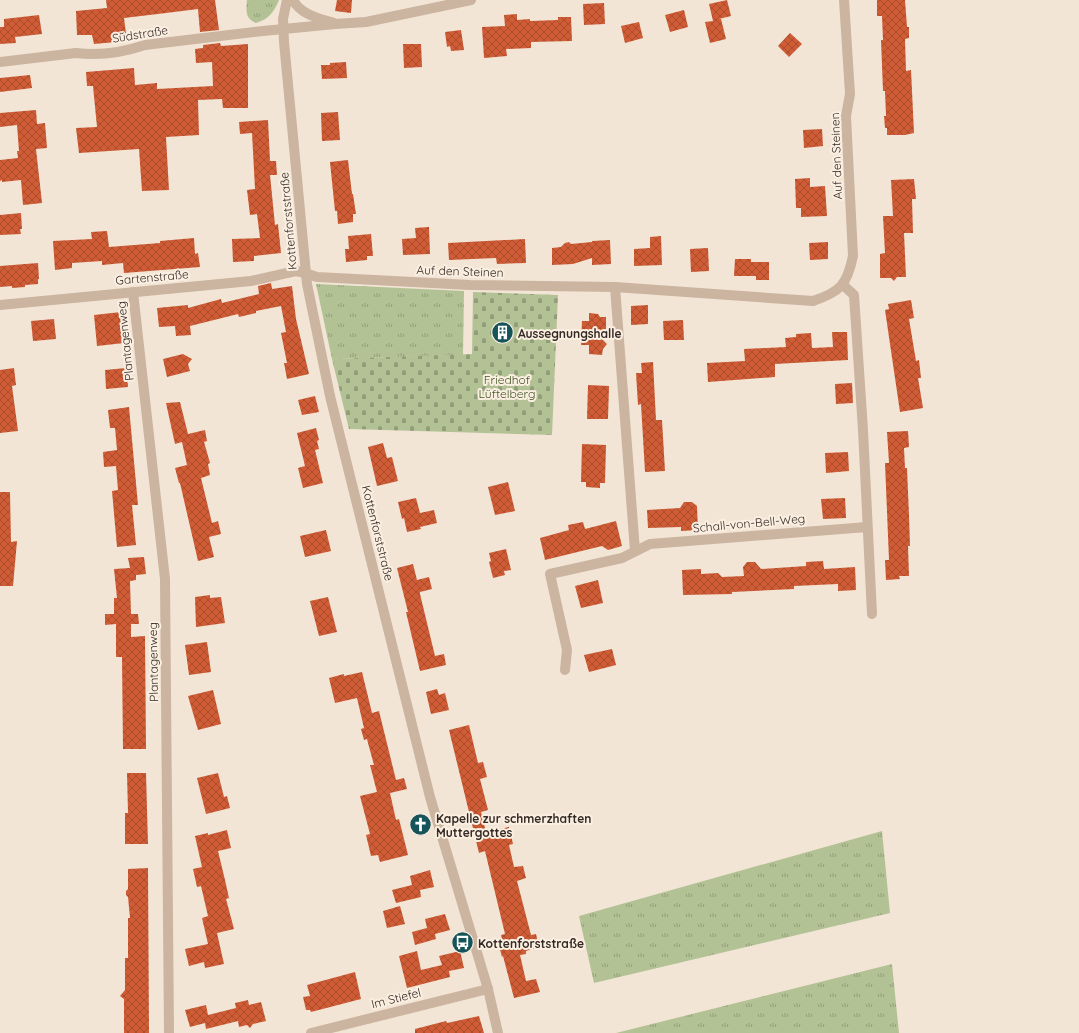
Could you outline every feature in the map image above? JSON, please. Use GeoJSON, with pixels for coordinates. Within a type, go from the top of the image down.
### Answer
{"type":"FeatureCollection","features":[{"type":"Feature","properties":{"kind":"street","name":"Kottenforststraße"},"geometry":{"type":"LineString","coordinates":[[287,0],[283,19],[305,273],[330,396],[430,796],[488,989],[498,1033]]}},
{"type":"Feature","properties":{"kind":"street"},"geometry":{"type":"LineString","coordinates":[[293,0],[296,6],[307,14],[335,24]]}},
{"type":"Feature","properties":{"kind":"street","name":"Südstraße"},"geometry":{"type":"LineString","coordinates":[[0,62],[76,53],[88,54],[123,51],[145,45],[263,31],[366,22],[471,0]]}},
{"type":"Feature","properties":{"kind":"street","name":"Auf den Steinen"},"geometry":{"type":"LineString","coordinates":[[305,273],[317,277],[470,285],[615,287],[813,301],[829,296],[843,285],[850,274],[853,256],[846,116],[850,94],[844,0]]}},
{"type":"Feature","properties":{"kind":"street","name":"Gartenstraße"},"geometry":{"type":"LineString","coordinates":[[0,305],[251,281],[296,272],[305,273]]}},
{"type":"Feature","properties":{"kind":"street"},"geometry":{"type":"LineString","coordinates":[[843,285],[854,295],[863,430],[872,614]]}},
{"type":"Feature","properties":{"kind":"street"},"geometry":{"type":"LineString","coordinates":[[615,287],[635,551]]}},
{"type":"Feature","properties":{"kind":"street","name":"Plantagenweg"},"geometry":{"type":"LineString","coordinates":[[133,292],[165,579],[169,1033]]}},
{"type":"Feature","properties":{"kind":"street","name":"Schall-von-Bell-Weg"},"geometry":{"type":"LineString","coordinates":[[565,670],[567,650],[550,574],[622,558],[650,544],[867,527]]}},
{"type":"Feature","properties":{"kind":"street","name":"Im Stiefel"},"geometry":{"type":"LineString","coordinates":[[311,1033],[488,989]]}},
{"type":"Feature","properties":{"kind":"green space"},"geometry":{"type":"Polygon","coordinates":[[[247,0],[279,0],[270,14],[256,23],[248,17],[247,0]]]}},
{"type":"Feature","properties":{"kind":"green space"},"geometry":{"type":"Polygon","coordinates":[[[316,284],[464,291],[463,355],[332,359],[316,284]]]}},
{"type":"Feature","properties":{"kind":"green space","name":"Friedhof Lüftelberg"},"geometry":{"type":"Polygon","coordinates":[[[473,292],[558,295],[552,435],[349,429],[332,359],[472,354],[473,292]]]}},
{"type":"Feature","properties":{"kind":"green space"},"geometry":{"type":"Polygon","coordinates":[[[882,831],[890,913],[594,983],[579,916],[882,831]]]}},
{"type":"Feature","properties":{"kind":"green space"},"geometry":{"type":"Polygon","coordinates":[[[892,964],[899,1033],[616,1033],[892,964]]]}},
{"type":"Feature","properties":{"kind":"building"},"geometry":{"type":"Polygon","coordinates":[[[106,0],[215,0],[219,30],[200,32],[198,9],[124,18],[127,41],[94,44],[92,35],[77,35],[76,11],[107,8],[106,0]]]}},
{"type":"Feature","properties":{"kind":"building"},"geometry":{"type":"Polygon","coordinates":[[[337,0],[352,0],[351,13],[335,11],[337,0]]]}},
{"type":"Feature","properties":{"kind":"building"},"geometry":{"type":"Polygon","coordinates":[[[727,0],[731,16],[719,19],[721,19],[726,39],[710,43],[705,22],[713,21],[709,4],[727,0]]]}},
{"type":"Feature","properties":{"kind":"building"},"geometry":{"type":"Polygon","coordinates":[[[877,0],[905,0],[907,27],[909,27],[909,38],[905,39],[906,71],[911,70],[914,133],[905,135],[887,135],[887,128],[885,128],[885,91],[883,91],[881,40],[883,40],[882,16],[877,16],[877,0]]]}},
{"type":"Feature","properties":{"kind":"building"},"geometry":{"type":"Polygon","coordinates":[[[604,3],[605,24],[584,25],[583,4],[604,3]]]}},
{"type":"Feature","properties":{"kind":"building"},"geometry":{"type":"Polygon","coordinates":[[[684,10],[688,27],[670,32],[665,15],[684,10]]]}},
{"type":"Feature","properties":{"kind":"building"},"geometry":{"type":"Polygon","coordinates":[[[517,14],[517,20],[530,19],[530,21],[558,20],[558,17],[571,17],[572,41],[531,42],[531,48],[506,49],[507,56],[484,58],[482,27],[505,26],[504,15],[517,14]]]}},
{"type":"Feature","properties":{"kind":"building"},"geometry":{"type":"Polygon","coordinates":[[[39,15],[42,34],[15,37],[16,43],[0,44],[0,27],[4,27],[4,19],[39,15]]]}},
{"type":"Feature","properties":{"kind":"building"},"geometry":{"type":"Polygon","coordinates":[[[639,22],[643,38],[625,43],[621,26],[639,22]]]}},
{"type":"Feature","properties":{"kind":"building"},"geometry":{"type":"Polygon","coordinates":[[[461,30],[464,50],[451,51],[450,46],[447,47],[445,32],[461,30]]]}},
{"type":"Feature","properties":{"kind":"building"},"geometry":{"type":"Polygon","coordinates":[[[790,33],[802,44],[789,57],[778,46],[790,33]]]}},
{"type":"Feature","properties":{"kind":"building"},"geometry":{"type":"Polygon","coordinates":[[[220,43],[221,46],[248,44],[248,108],[223,108],[222,99],[198,100],[199,135],[166,137],[169,190],[142,191],[139,149],[79,153],[76,128],[97,127],[93,86],[87,86],[86,72],[134,68],[135,85],[157,83],[157,89],[213,86],[212,62],[196,63],[195,49],[203,48],[203,45],[220,43]]]}},
{"type":"Feature","properties":{"kind":"building"},"geometry":{"type":"Polygon","coordinates":[[[403,44],[421,44],[422,67],[404,68],[403,44]]]}},
{"type":"Feature","properties":{"kind":"building"},"geometry":{"type":"Polygon","coordinates":[[[346,62],[347,78],[322,79],[321,65],[346,62]]]}},
{"type":"Feature","properties":{"kind":"building"},"geometry":{"type":"Polygon","coordinates":[[[30,75],[32,88],[0,92],[0,78],[30,75]]]}},
{"type":"Feature","properties":{"kind":"building"},"geometry":{"type":"Polygon","coordinates":[[[36,110],[37,124],[45,123],[47,148],[36,149],[42,203],[23,205],[21,180],[0,181],[0,160],[18,158],[17,151],[19,151],[17,125],[0,127],[0,113],[36,110]]]}},
{"type":"Feature","properties":{"kind":"building"},"geometry":{"type":"Polygon","coordinates":[[[338,112],[340,140],[322,141],[321,113],[338,112]]]}},
{"type":"Feature","properties":{"kind":"building"},"geometry":{"type":"Polygon","coordinates":[[[268,120],[270,161],[276,161],[277,175],[270,175],[275,225],[278,224],[281,253],[254,256],[254,261],[233,262],[232,239],[260,238],[257,214],[250,215],[247,190],[255,189],[252,133],[240,134],[239,122],[268,120]]]}},
{"type":"Feature","properties":{"kind":"building"},"geometry":{"type":"Polygon","coordinates":[[[822,129],[823,146],[804,148],[803,130],[822,129]]]}},
{"type":"Feature","properties":{"kind":"building"},"geometry":{"type":"Polygon","coordinates":[[[348,160],[356,214],[353,214],[353,222],[338,224],[337,211],[335,211],[330,162],[348,160]]]}},
{"type":"Feature","properties":{"kind":"building"},"geometry":{"type":"Polygon","coordinates":[[[810,178],[810,187],[825,186],[827,216],[801,217],[801,208],[796,208],[795,179],[810,178]]]}},
{"type":"Feature","properties":{"kind":"building"},"geometry":{"type":"Polygon","coordinates":[[[914,179],[916,199],[912,199],[913,233],[904,233],[906,277],[897,277],[894,281],[891,278],[880,278],[880,254],[885,253],[883,216],[893,216],[891,180],[914,179]]]}},
{"type":"Feature","properties":{"kind":"building"},"geometry":{"type":"Polygon","coordinates":[[[21,213],[21,234],[0,235],[0,215],[21,213]]]}},
{"type":"Feature","properties":{"kind":"building"},"geometry":{"type":"Polygon","coordinates":[[[429,227],[430,254],[403,255],[402,239],[416,238],[415,228],[429,227]]]}},
{"type":"Feature","properties":{"kind":"building"},"geometry":{"type":"Polygon","coordinates":[[[107,231],[109,247],[160,243],[160,241],[194,238],[195,254],[198,253],[200,267],[124,273],[123,263],[102,265],[102,261],[72,263],[72,268],[55,270],[53,241],[92,239],[91,232],[107,231]]]}},
{"type":"Feature","properties":{"kind":"building"},"geometry":{"type":"Polygon","coordinates":[[[371,234],[373,256],[367,256],[367,260],[346,262],[345,249],[349,249],[348,236],[371,234]]]}},
{"type":"Feature","properties":{"kind":"building"},"geometry":{"type":"Polygon","coordinates":[[[661,236],[662,265],[634,266],[634,249],[650,248],[650,237],[661,236]]]}},
{"type":"Feature","properties":{"kind":"building"},"geometry":{"type":"Polygon","coordinates":[[[525,239],[526,263],[497,264],[496,258],[449,260],[448,243],[525,239]]]}},
{"type":"Feature","properties":{"kind":"building"},"geometry":{"type":"Polygon","coordinates":[[[610,240],[611,264],[592,265],[592,258],[573,264],[552,265],[552,248],[561,247],[565,243],[569,242],[571,244],[610,240]]]}},
{"type":"Feature","properties":{"kind":"building"},"geometry":{"type":"Polygon","coordinates":[[[828,242],[828,259],[810,260],[809,243],[828,242]]]}},
{"type":"Feature","properties":{"kind":"building"},"geometry":{"type":"Polygon","coordinates":[[[708,248],[709,271],[691,272],[690,249],[708,248]]]}},
{"type":"Feature","properties":{"kind":"building"},"geometry":{"type":"Polygon","coordinates":[[[735,259],[751,259],[751,262],[769,262],[769,280],[756,280],[756,276],[734,276],[735,259]]]}},
{"type":"Feature","properties":{"kind":"building"},"geometry":{"type":"Polygon","coordinates":[[[38,263],[38,284],[25,285],[25,287],[0,287],[0,266],[38,263]]]}},
{"type":"Feature","properties":{"kind":"building"},"geometry":{"type":"Polygon","coordinates":[[[271,283],[272,289],[292,286],[296,319],[309,374],[287,379],[284,363],[287,363],[281,333],[286,332],[281,306],[256,311],[256,313],[239,317],[238,314],[190,326],[191,335],[176,336],[175,326],[159,327],[157,308],[188,305],[188,308],[221,299],[222,303],[259,294],[258,286],[271,283]]]}},
{"type":"Feature","properties":{"kind":"building"},"geometry":{"type":"Polygon","coordinates":[[[911,300],[914,318],[909,319],[916,361],[919,360],[921,378],[918,378],[923,408],[900,412],[885,310],[889,309],[888,304],[911,300]]]}},
{"type":"Feature","properties":{"kind":"building"},"geometry":{"type":"Polygon","coordinates":[[[648,305],[648,324],[631,325],[631,306],[648,305]]]}},
{"type":"Feature","properties":{"kind":"building"},"geometry":{"type":"Polygon","coordinates":[[[121,312],[124,343],[97,346],[94,315],[121,312]]]}},
{"type":"Feature","properties":{"kind":"building"},"geometry":{"type":"Polygon","coordinates":[[[589,313],[598,314],[600,317],[606,317],[606,334],[602,339],[607,344],[603,349],[602,355],[589,354],[589,345],[581,345],[582,321],[589,321],[589,313]]]}},
{"type":"Feature","properties":{"kind":"building"},"geometry":{"type":"Polygon","coordinates":[[[54,319],[56,339],[33,341],[31,321],[54,319]]]}},
{"type":"Feature","properties":{"kind":"building"},"geometry":{"type":"Polygon","coordinates":[[[683,320],[684,340],[664,340],[663,321],[683,320]]]}},
{"type":"Feature","properties":{"kind":"building"},"geometry":{"type":"Polygon","coordinates":[[[832,332],[847,332],[848,360],[775,364],[775,377],[708,382],[707,363],[745,361],[744,349],[786,347],[785,338],[796,337],[796,334],[811,333],[812,348],[833,347],[832,332]]]}},
{"type":"Feature","properties":{"kind":"building"},"geometry":{"type":"Polygon","coordinates":[[[183,354],[192,359],[188,364],[190,371],[167,377],[163,359],[183,354]]]}},
{"type":"Feature","properties":{"kind":"building"},"geometry":{"type":"Polygon","coordinates":[[[653,362],[656,420],[662,420],[665,471],[645,472],[641,404],[638,405],[636,373],[642,373],[641,363],[653,362]]]}},
{"type":"Feature","properties":{"kind":"building"},"geometry":{"type":"Polygon","coordinates":[[[14,368],[16,385],[12,386],[18,431],[0,433],[0,370],[14,368]]]}},
{"type":"Feature","properties":{"kind":"building"},"geometry":{"type":"Polygon","coordinates":[[[126,368],[128,387],[106,389],[105,370],[126,368]]]}},
{"type":"Feature","properties":{"kind":"building"},"geometry":{"type":"Polygon","coordinates":[[[852,383],[853,403],[836,404],[835,384],[852,383]]]}},
{"type":"Feature","properties":{"kind":"building"},"geometry":{"type":"Polygon","coordinates":[[[588,385],[609,386],[608,419],[587,419],[588,385]]]}},
{"type":"Feature","properties":{"kind":"building"},"geometry":{"type":"Polygon","coordinates":[[[315,396],[319,412],[302,415],[298,400],[315,396]]]}},
{"type":"Feature","properties":{"kind":"building"},"geometry":{"type":"Polygon","coordinates":[[[180,402],[188,434],[205,430],[207,441],[204,442],[210,463],[208,464],[210,475],[201,478],[212,523],[218,521],[221,534],[209,537],[214,557],[198,561],[180,483],[175,468],[187,465],[182,442],[175,444],[166,403],[180,402]]]}},
{"type":"Feature","properties":{"kind":"building"},"geometry":{"type":"Polygon","coordinates":[[[129,407],[138,505],[132,505],[136,545],[117,547],[112,491],[118,490],[116,466],[104,467],[103,452],[117,450],[115,428],[110,428],[108,410],[129,407]]]}},
{"type":"Feature","properties":{"kind":"building"},"geometry":{"type":"Polygon","coordinates":[[[316,428],[319,440],[317,441],[319,449],[315,450],[323,483],[303,488],[298,468],[305,466],[297,433],[316,428]]]}},
{"type":"Feature","properties":{"kind":"building"},"geometry":{"type":"Polygon","coordinates":[[[908,431],[909,447],[904,448],[905,468],[907,468],[909,515],[909,576],[899,576],[900,579],[886,580],[885,560],[889,560],[885,463],[889,463],[887,432],[908,431]]]}},
{"type":"Feature","properties":{"kind":"building"},"geometry":{"type":"Polygon","coordinates":[[[383,443],[387,458],[392,457],[398,481],[377,486],[368,447],[383,443]]]}},
{"type":"Feature","properties":{"kind":"building"},"geometry":{"type":"Polygon","coordinates":[[[582,444],[606,445],[605,483],[600,483],[600,488],[586,487],[586,482],[581,482],[582,444]]]}},
{"type":"Feature","properties":{"kind":"building"},"geometry":{"type":"Polygon","coordinates":[[[848,452],[849,471],[826,473],[825,453],[848,452]]]}},
{"type":"Feature","properties":{"kind":"building"},"geometry":{"type":"Polygon","coordinates":[[[508,482],[515,511],[495,515],[488,487],[508,482]]]}},
{"type":"Feature","properties":{"kind":"building"},"geometry":{"type":"Polygon","coordinates":[[[0,492],[10,492],[11,542],[17,541],[13,586],[0,586],[0,492]]]}},
{"type":"Feature","properties":{"kind":"building"},"geometry":{"type":"Polygon","coordinates":[[[416,498],[420,513],[434,510],[437,523],[407,532],[398,502],[416,498]]]}},
{"type":"Feature","properties":{"kind":"building"},"geometry":{"type":"Polygon","coordinates":[[[845,498],[846,518],[823,519],[821,499],[845,498]]]}},
{"type":"Feature","properties":{"kind":"building"},"geometry":{"type":"Polygon","coordinates":[[[684,502],[692,502],[697,506],[698,530],[681,531],[681,527],[648,528],[647,510],[680,508],[684,502]]]}},
{"type":"Feature","properties":{"kind":"building"},"geometry":{"type":"Polygon","coordinates":[[[616,521],[622,546],[608,550],[602,546],[545,560],[540,538],[569,530],[568,525],[583,522],[585,529],[616,521]]]}},
{"type":"Feature","properties":{"kind":"building"},"geometry":{"type":"Polygon","coordinates":[[[326,530],[331,551],[305,557],[300,536],[326,530]]]}},
{"type":"Feature","properties":{"kind":"building"},"geometry":{"type":"Polygon","coordinates":[[[506,549],[511,570],[504,571],[505,575],[493,578],[489,562],[491,561],[489,553],[506,549]]]}},
{"type":"Feature","properties":{"kind":"building"},"geometry":{"type":"Polygon","coordinates":[[[144,557],[146,574],[136,575],[136,580],[130,581],[131,614],[138,614],[139,624],[131,624],[131,637],[145,636],[146,749],[123,749],[122,657],[116,657],[116,624],[105,625],[105,614],[114,614],[114,598],[117,598],[114,569],[130,568],[128,558],[144,557]]]}},
{"type":"Feature","properties":{"kind":"building"},"geometry":{"type":"Polygon","coordinates":[[[823,561],[824,569],[855,567],[856,590],[838,591],[838,584],[794,586],[794,589],[732,592],[732,594],[683,595],[682,570],[701,569],[701,574],[718,573],[722,577],[744,576],[743,567],[747,562],[755,562],[761,569],[806,566],[806,562],[823,561]]]}},
{"type":"Feature","properties":{"kind":"building"},"geometry":{"type":"Polygon","coordinates":[[[413,564],[417,580],[429,577],[432,589],[420,592],[420,594],[435,656],[444,654],[446,665],[420,671],[397,568],[413,564]]]}},
{"type":"Feature","properties":{"kind":"building"},"geometry":{"type":"Polygon","coordinates":[[[598,580],[603,603],[581,608],[575,586],[598,580]]]}},
{"type":"Feature","properties":{"kind":"building"},"geometry":{"type":"Polygon","coordinates":[[[210,595],[210,598],[221,597],[225,623],[196,627],[195,597],[210,595]]]}},
{"type":"Feature","properties":{"kind":"building"},"geometry":{"type":"Polygon","coordinates":[[[328,597],[337,632],[319,636],[310,601],[328,597]]]}},
{"type":"Feature","properties":{"kind":"building"},"geometry":{"type":"Polygon","coordinates":[[[207,642],[211,672],[189,675],[185,645],[207,642]]]}},
{"type":"Feature","properties":{"kind":"building"},"geometry":{"type":"Polygon","coordinates":[[[612,649],[616,665],[589,672],[584,655],[612,649]]]}},
{"type":"Feature","properties":{"kind":"building"},"geometry":{"type":"Polygon","coordinates":[[[362,672],[372,713],[379,711],[396,780],[404,778],[407,789],[390,793],[396,820],[399,819],[408,855],[380,862],[378,855],[371,856],[366,835],[370,834],[360,796],[377,792],[370,765],[374,765],[367,739],[364,740],[361,729],[364,728],[357,698],[335,703],[329,678],[344,674],[344,676],[362,672]]]}},
{"type":"Feature","properties":{"kind":"building"},"geometry":{"type":"Polygon","coordinates":[[[437,689],[439,695],[445,693],[449,710],[431,714],[426,692],[437,689]]]}},
{"type":"Feature","properties":{"kind":"building"},"geometry":{"type":"Polygon","coordinates":[[[213,690],[221,724],[198,730],[188,696],[213,690]]]}},
{"type":"Feature","properties":{"kind":"building"},"geometry":{"type":"Polygon","coordinates":[[[469,725],[478,763],[483,762],[487,777],[480,779],[488,810],[481,812],[486,832],[509,827],[513,844],[509,845],[514,867],[523,866],[526,878],[517,881],[531,935],[536,934],[539,947],[526,951],[526,954],[520,955],[526,981],[536,979],[540,992],[514,998],[498,942],[502,941],[501,935],[505,934],[485,851],[479,853],[449,730],[469,725]]]}},
{"type":"Feature","properties":{"kind":"building"},"geometry":{"type":"Polygon","coordinates":[[[127,773],[146,773],[148,844],[125,844],[125,813],[128,813],[127,773]]]}},
{"type":"Feature","properties":{"kind":"building"},"geometry":{"type":"Polygon","coordinates":[[[218,773],[224,797],[227,796],[230,808],[206,814],[197,778],[218,773]]]}},
{"type":"Feature","properties":{"kind":"building"},"geometry":{"type":"Polygon","coordinates":[[[227,830],[231,848],[218,851],[229,898],[226,899],[234,929],[217,933],[224,964],[205,968],[204,962],[189,966],[185,949],[208,944],[202,918],[208,916],[201,886],[197,887],[193,869],[202,867],[195,836],[208,833],[208,835],[227,830]]]}},
{"type":"Feature","properties":{"kind":"building"},"geometry":{"type":"Polygon","coordinates":[[[148,868],[149,1033],[124,1033],[124,999],[120,996],[125,990],[125,958],[128,958],[128,918],[130,918],[126,891],[128,889],[128,869],[148,868]]]}},
{"type":"Feature","properties":{"kind":"building"},"geometry":{"type":"Polygon","coordinates":[[[430,870],[434,887],[420,890],[421,897],[396,903],[392,890],[412,885],[410,876],[430,870]]]}},
{"type":"Feature","properties":{"kind":"building"},"geometry":{"type":"Polygon","coordinates":[[[400,906],[405,924],[387,928],[383,911],[400,906]]]}},
{"type":"Feature","properties":{"kind":"building"},"geometry":{"type":"Polygon","coordinates":[[[445,914],[450,930],[435,934],[436,939],[415,945],[412,932],[427,928],[425,919],[445,914]]]}},
{"type":"Feature","properties":{"kind":"building"},"geometry":{"type":"Polygon","coordinates":[[[417,951],[421,970],[442,965],[439,956],[460,951],[464,968],[449,971],[450,977],[407,988],[399,956],[417,951]]]}},
{"type":"Feature","properties":{"kind":"building"},"geometry":{"type":"Polygon","coordinates":[[[355,972],[361,999],[311,1012],[310,1010],[306,1010],[303,997],[310,996],[307,985],[355,972]]]}},
{"type":"Feature","properties":{"kind":"building"},"geometry":{"type":"Polygon","coordinates":[[[248,1000],[249,1005],[261,1002],[266,1021],[253,1024],[250,1028],[247,1025],[239,1027],[238,1021],[206,1029],[205,1023],[190,1027],[185,1010],[206,1005],[208,1015],[236,1008],[235,1003],[248,1000]]]}},
{"type":"Feature","properties":{"kind":"building"},"geometry":{"type":"Polygon","coordinates":[[[479,1016],[484,1033],[415,1033],[415,1029],[446,1021],[447,1023],[479,1016]]]}},
{"type":"Feature","properties":{"kind":"place","name":"Aussegnungshalle"},"geometry":{"type":"Point","coordinates":[503,333]}},
{"type":"Feature","properties":{"kind":"place","name":"Kapelle zur schmerzhaften Muttergottes"},"geometry":{"type":"Point","coordinates":[421,825]}},
{"type":"Feature","properties":{"kind":"place","name":"Kottenforststraße"},"geometry":{"type":"Point","coordinates":[463,943]}}]}
